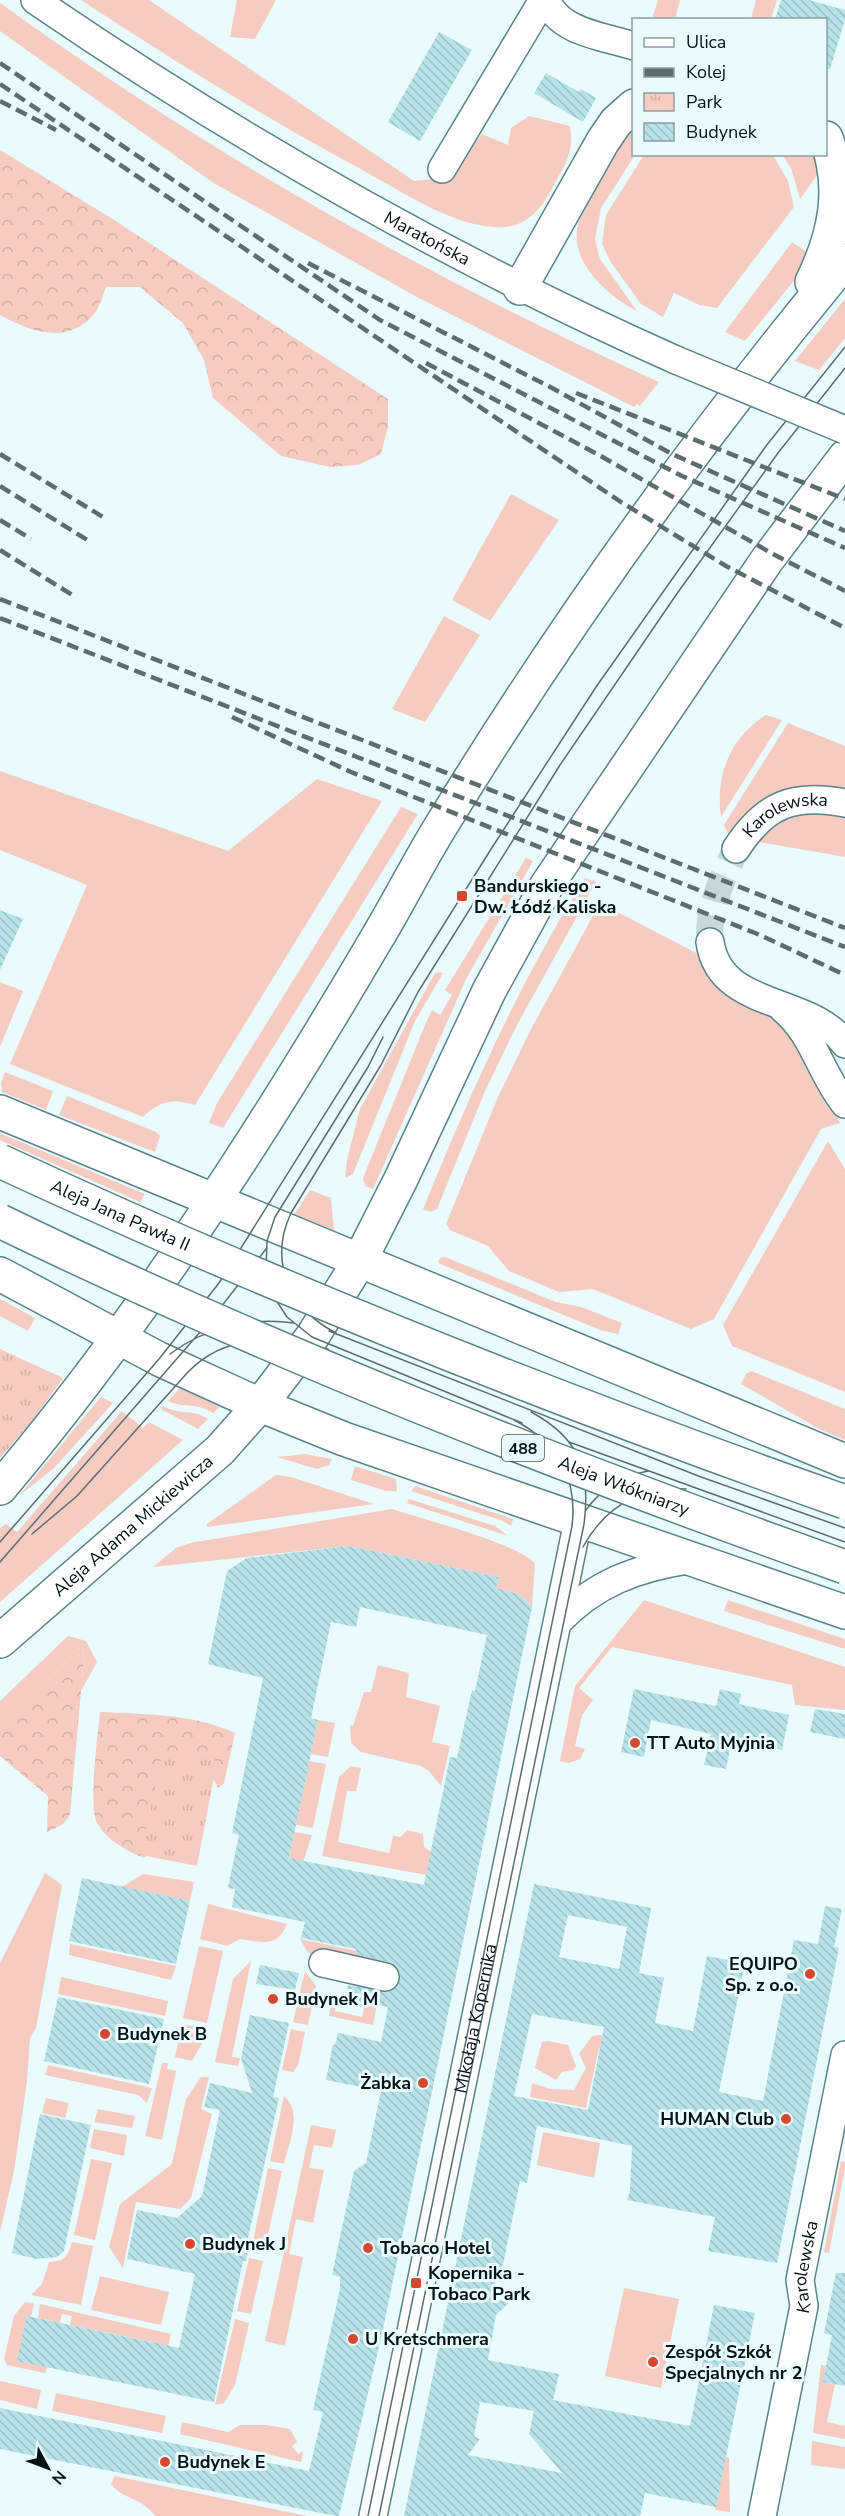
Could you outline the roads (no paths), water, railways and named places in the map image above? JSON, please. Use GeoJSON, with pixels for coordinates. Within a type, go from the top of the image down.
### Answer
{"type":"FeatureCollection","features":[{"type":"Feature","properties":{"kind":"main road"},"geometry":{"type":"LineString","coordinates":[[520,288],[603,141],[616,122],[632,107]]}},
{"type":"Feature","properties":{"kind":"main road"},"geometry":{"type":"LineString","coordinates":[[827,117],[845,122]]}},
{"type":"Feature","properties":{"kind":"main road"},"geometry":{"type":"LineString","coordinates":[[790,328],[841,218],[841,170],[827,142]]}},
{"type":"Feature","properties":{"kind":"main road"},"geometry":{"type":"LineString","coordinates":[[0,1488],[58,1420],[212,1202],[376,940],[442,823],[553,652],[675,477],[845,261]]}},
{"type":"Feature","properties":{"kind":"main road","name":"Aleja Adama Mickiewicza"},"geometry":{"type":"LineString","coordinates":[[0,1641],[181,1486],[234,1436],[320,1325],[359,1262],[401,1179],[489,991],[547,885],[760,570],[845,457]]}},
{"type":"Feature","properties":{"kind":"main road"},"geometry":{"type":"LineString","coordinates":[[0,1112],[212,1202],[845,1461]]}},
{"type":"Feature","properties":{"kind":"main road","name":"Aleja Jana Pawła II"},"geometry":{"type":"LineString","coordinates":[[0,1161],[106,1210],[240,1267],[545,1392],[845,1502]]}},
{"type":"Feature","properties":{"kind":"main road","name":"Aleja Włókniarzy"},"geometry":{"type":"LineString","coordinates":[[0,1221],[206,1317],[370,1387],[550,1459],[845,1567]]}},
{"type":"Feature","properties":{"kind":"main road"},"geometry":{"type":"LineString","coordinates":[[0,1274],[117,1338],[260,1405],[344,1439],[688,1560],[845,1612]]}},
{"type":"Feature","properties":{"kind":"street","name":"Maratońska"},"geometry":{"type":"LineString","coordinates":[[35,0],[108,50],[261,147],[520,288],[676,360],[845,430]]}},
{"type":"Feature","properties":{"kind":"street"},"geometry":{"type":"LineString","coordinates":[[442,169],[545,0],[557,19],[574,28],[632,46]]}},
{"type":"Feature","properties":{"kind":"street","name":"Karolewska"},"geometry":{"type":"LineString","coordinates":[[736,849],[758,820],[778,806],[801,800],[845,803]]}},
{"type":"Feature","properties":{"kind":"street"},"geometry":{"type":"LineString","coordinates":[[711,942],[721,972],[733,984],[748,993],[818,1019],[845,1044]]}},
{"type":"Feature","properties":{"kind":"street"},"geometry":{"type":"LineString","coordinates":[[778,1004],[796,1020],[808,1035],[832,1085],[845,1104]]}},
{"type":"Feature","properties":{"kind":"street","name":"Mikołaja Kopernika"},"geometry":{"type":"LineString","coordinates":[[373,2516],[578,1521]]}},
{"type":"Feature","properties":{"kind":"street"},"geometry":{"type":"LineString","coordinates":[[558,1622],[594,1591],[617,1577],[644,1568],[688,1560]]}},
{"type":"Feature","properties":{"kind":"street"},"geometry":{"type":"LineString","coordinates":[[323,1963],[385,1977]]}},
{"type":"Feature","properties":{"kind":"street","name":"Karolewska"},"geometry":{"type":"LineString","coordinates":[[762,2516],[804,2306],[800,2280],[845,2055]]}},
{"type":"Feature","properties":{"kind":"tunnel"},"geometry":{"type":"LineString","coordinates":[[710,942],[713,906],[736,849]]}},
{"type":"Feature","properties":{"kind":"tram line"},"geometry":{"type":"LineString","coordinates":[[0,1542],[159,1359],[219,1283],[493,846],[596,687],[766,446],[845,347]]}},
{"type":"Feature","properties":{"kind":"tram line"},"geometry":{"type":"LineString","coordinates":[[336,1333],[306,1311],[295,1297],[288,1282],[283,1266],[282,1249],[284,1231],[291,1213],[381,1065],[418,992],[560,765],[676,595],[778,453],[845,368]]}},
{"type":"Feature","properties":{"kind":"tram line"},"geometry":{"type":"LineString","coordinates":[[383,1037],[368,1067],[275,1217],[267,1241],[266,1271],[274,1297],[287,1317],[312,1337],[522,1423]]}},
{"type":"Feature","properties":{"kind":"tram line"},"geometry":{"type":"LineString","coordinates":[[0,1562],[214,1316],[266,1249]]}},
{"type":"Feature","properties":{"kind":"tram line"},"geometry":{"type":"LineString","coordinates":[[170,1354],[198,1337],[229,1326],[261,1322],[294,1323]]}},
{"type":"Feature","properties":{"kind":"tram line"},"geometry":{"type":"LineString","coordinates":[[329,1331],[701,1477],[845,1528]]}},
{"type":"Feature","properties":{"kind":"tram line"},"geometry":{"type":"LineString","coordinates":[[32,1534],[77,1496],[188,1372],[204,1359],[220,1349],[253,1341],[271,1341],[328,1349]]}},
{"type":"Feature","properties":{"kind":"tram line"},"geometry":{"type":"LineString","coordinates":[[379,2516],[584,1524],[586,1488],[578,1458],[561,1433],[531,1412]]}},
{"type":"Feature","properties":{"kind":"tram line"},"geometry":{"type":"LineString","coordinates":[[368,2516],[572,1526],[572,1492],[561,1463],[542,1439],[514,1420]]}},
{"type":"Feature","properties":{"kind":"tram line"},"geometry":{"type":"LineString","coordinates":[[569,1442],[845,1542]]}},
{"type":"Feature","properties":{"kind":"tram line"},"geometry":{"type":"LineString","coordinates":[[586,1510],[613,1484],[648,1471]]}},
{"type":"Feature","properties":{"kind":"tram line"},"geometry":{"type":"LineString","coordinates":[[583,1547],[602,1521],[626,1502],[654,1492],[686,1489]]}},
{"type":"Feature","properties":{"kind":"railway"},"geometry":{"type":"LineString","coordinates":[[0,63],[380,320],[682,476],[845,548]]}},
{"type":"Feature","properties":{"kind":"railway"},"geometry":{"type":"LineString","coordinates":[[0,84],[621,502],[726,566],[845,628]]}},
{"type":"Feature","properties":{"kind":"railway"},"geometry":{"type":"LineString","coordinates":[[0,101],[56,130]]}},
{"type":"Feature","properties":{"kind":"railway"},"geometry":{"type":"LineString","coordinates":[[308,263],[552,388],[672,454],[845,531]]}},
{"type":"Feature","properties":{"kind":"railway"},"geometry":{"type":"LineString","coordinates":[[426,363],[599,455],[773,554],[845,591]]}},
{"type":"Feature","properties":{"kind":"railway"},"geometry":{"type":"LineString","coordinates":[[576,393],[845,499]]}},
{"type":"Feature","properties":{"kind":"railway"},"geometry":{"type":"LineString","coordinates":[[0,454],[103,517]]}},
{"type":"Feature","properties":{"kind":"railway"},"geometry":{"type":"LineString","coordinates":[[0,486],[89,541]]}},
{"type":"Feature","properties":{"kind":"railway"},"geometry":{"type":"LineString","coordinates":[[0,520],[31,539]]}},
{"type":"Feature","properties":{"kind":"railway"},"geometry":{"type":"LineString","coordinates":[[0,550],[74,596]]}},
{"type":"Feature","properties":{"kind":"railway"},"geometry":{"type":"LineString","coordinates":[[0,599],[845,928]]}},
{"type":"Feature","properties":{"kind":"railway"},"geometry":{"type":"LineString","coordinates":[[0,618],[845,947]]}},
{"type":"Feature","properties":{"kind":"railway"},"geometry":{"type":"LineString","coordinates":[[232,717],[351,772],[760,935],[845,975]]}},
{"type":"Feature","properties":{"kind":"place","name":"Bandurskiego - Dw. Łódź Kaliska"},"geometry":{"type":"Point","coordinates":[462,896]}},
{"type":"Feature","properties":{"kind":"place","name":"TT Auto Myjnia"},"geometry":{"type":"Point","coordinates":[635,1743]}},
{"type":"Feature","properties":{"kind":"place","name":"EQUIPO Sp. z o.o."},"geometry":{"type":"Point","coordinates":[810,1974]}},
{"type":"Feature","properties":{"kind":"place","name":"Budynek M"},"geometry":{"type":"Point","coordinates":[273,1999]}},
{"type":"Feature","properties":{"kind":"place","name":"Budynek B"},"geometry":{"type":"Point","coordinates":[105,2034]}},
{"type":"Feature","properties":{"kind":"place","name":"Żabka"},"geometry":{"type":"Point","coordinates":[423,2083]}},
{"type":"Feature","properties":{"kind":"place","name":"HUMAN Club"},"geometry":{"type":"Point","coordinates":[786,2119]}},
{"type":"Feature","properties":{"kind":"place","name":"Budynek J"},"geometry":{"type":"Point","coordinates":[190,2244]}},
{"type":"Feature","properties":{"kind":"place","name":"Tobaco Hotel"},"geometry":{"type":"Point","coordinates":[368,2248]}},
{"type":"Feature","properties":{"kind":"place","name":"Kopernika - Tobaco Park"},"geometry":{"type":"Point","coordinates":[416,2283]}},
{"type":"Feature","properties":{"kind":"place","name":"U Kretschmera"},"geometry":{"type":"Point","coordinates":[353,2339]}},
{"type":"Feature","properties":{"kind":"place","name":"Zespół Szkół Specjalnych nr 2"},"geometry":{"type":"Point","coordinates":[653,2362]}},
{"type":"Feature","properties":{"kind":"place","name":"Budynek E"},"geometry":{"type":"Point","coordinates":[165,2462]}}]}
